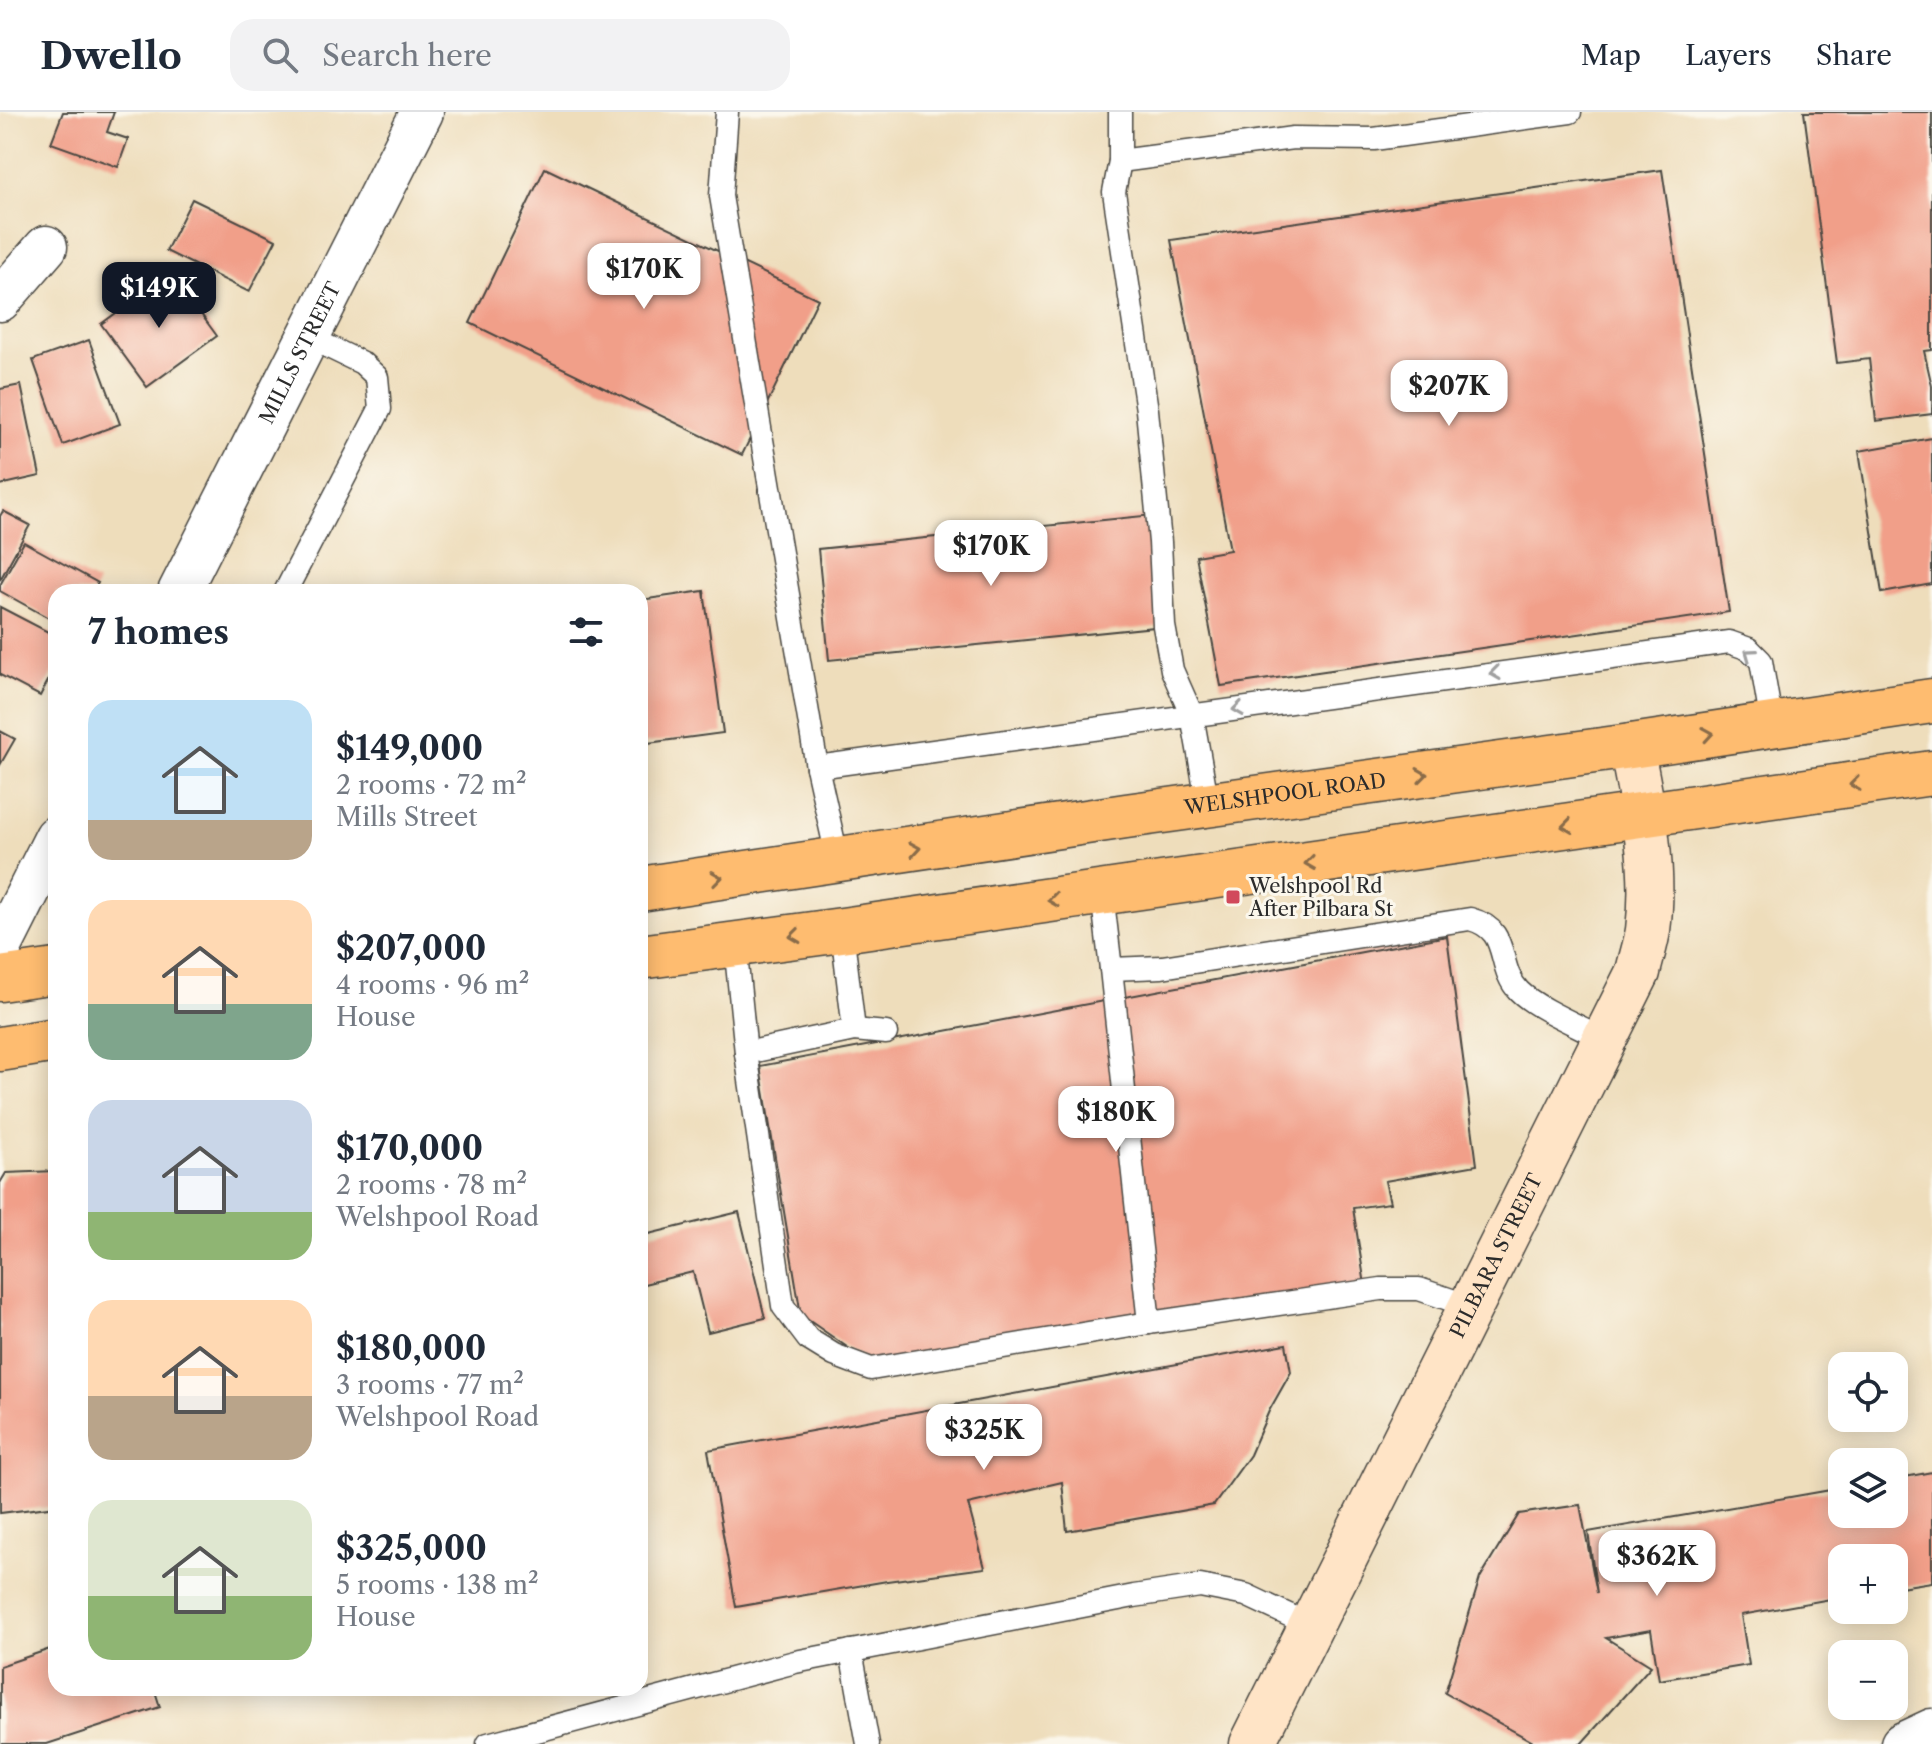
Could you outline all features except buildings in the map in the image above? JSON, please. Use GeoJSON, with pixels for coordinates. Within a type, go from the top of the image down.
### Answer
{"type":"FeatureCollection","features":[{"type":"Feature","properties":{"kind":"main road","name":"WELSHPOOL ROAD"},"geometry":{"type":"LineString","coordinates":[[648,888],[1932,701]]}},
{"type":"Feature","properties":{"kind":"main road","name":"PILBARA STREET"},"geometry":{"type":"LineString","coordinates":[[1253,1744],[1638,972],[1648,932],[1650,890],[1645,815],[1631,746]]}},
{"type":"Feature","properties":{"kind":"main road"},"geometry":{"type":"LineString","coordinates":[[648,956],[1932,773]]}},
{"type":"Feature","properties":{"kind":"main road"},"geometry":{"type":"LineString","coordinates":[[0,979],[48,972]]}},
{"type":"Feature","properties":{"kind":"main road"},"geometry":{"type":"LineString","coordinates":[[0,1049],[48,1041]]}},
{"type":"Feature","properties":{"kind":"street","name":"MILLS STREET"},"geometry":{"type":"LineString","coordinates":[[183,584],[422,112]]}},
{"type":"Feature","properties":{"kind":"street"},"geometry":{"type":"LineString","coordinates":[[0,300],[46,247]]}},
{"type":"Feature","properties":{"kind":"street"},"geometry":{"type":"LineString","coordinates":[[0,948],[48,853]]}},
{"type":"Feature","properties":{"kind":"street"},"geometry":{"type":"LineString","coordinates":[[1902,1744],[1932,1730]]}},
{"type":"Feature","properties":{"kind":"lane"},"geometry":{"type":"LineString","coordinates":[[727,112],[721,196],[817,767],[838,861]]}},
{"type":"Feature","properties":{"kind":"lane"},"geometry":{"type":"LineString","coordinates":[[1120,112],[1120,161],[1114,192],[1149,423],[1160,542],[1161,608],[1172,670],[1192,715],[1208,805]]}},
{"type":"Feature","properties":{"kind":"lane"},"geometry":{"type":"LineString","coordinates":[[1120,161],[1293,138],[1374,139],[1570,112]]}},
{"type":"Feature","properties":{"kind":"lane"},"geometry":{"type":"LineString","coordinates":[[289,584],[380,409],[377,377],[362,363],[308,337]]}},
{"type":"Feature","properties":{"kind":"lane"},"geometry":{"type":"LineString","coordinates":[[817,767],[1729,642],[1749,649],[1761,661],[1772,725]]}},
{"type":"Feature","properties":{"kind":"lane"},"geometry":{"type":"LineString","coordinates":[[1102,893],[1149,1323]]}},
{"type":"Feature","properties":{"kind":"lane"},"geometry":{"type":"LineString","coordinates":[[1111,969],[1162,967],[1470,919],[1485,923],[1499,939],[1517,989],[1530,1000],[1606,1040]]}},
{"type":"Feature","properties":{"kind":"lane"},"geometry":{"type":"LineString","coordinates":[[842,930],[854,1030]]}},
{"type":"Feature","properties":{"kind":"lane"},"geometry":{"type":"LineString","coordinates":[[735,944],[746,1053],[783,1306],[808,1339],[834,1355],[871,1369],[1381,1289],[1419,1289],[1472,1307]]}},
{"type":"Feature","properties":{"kind":"lane"},"geometry":{"type":"LineString","coordinates":[[746,1053],[854,1030],[886,1033]]}},
{"type":"Feature","properties":{"kind":"lane"},"geometry":{"type":"LineString","coordinates":[[488,1744],[795,1662],[1200,1586],[1246,1595],[1312,1626]]}},
{"type":"Feature","properties":{"kind":"lane"},"geometry":{"type":"LineString","coordinates":[[851,1651],[868,1744]]}},
{"type":"Feature","properties":{"kind":"place","name":"Welshpool Rd After Pilbara St"},"geometry":{"type":"Point","coordinates":[1233,897]}}]}
